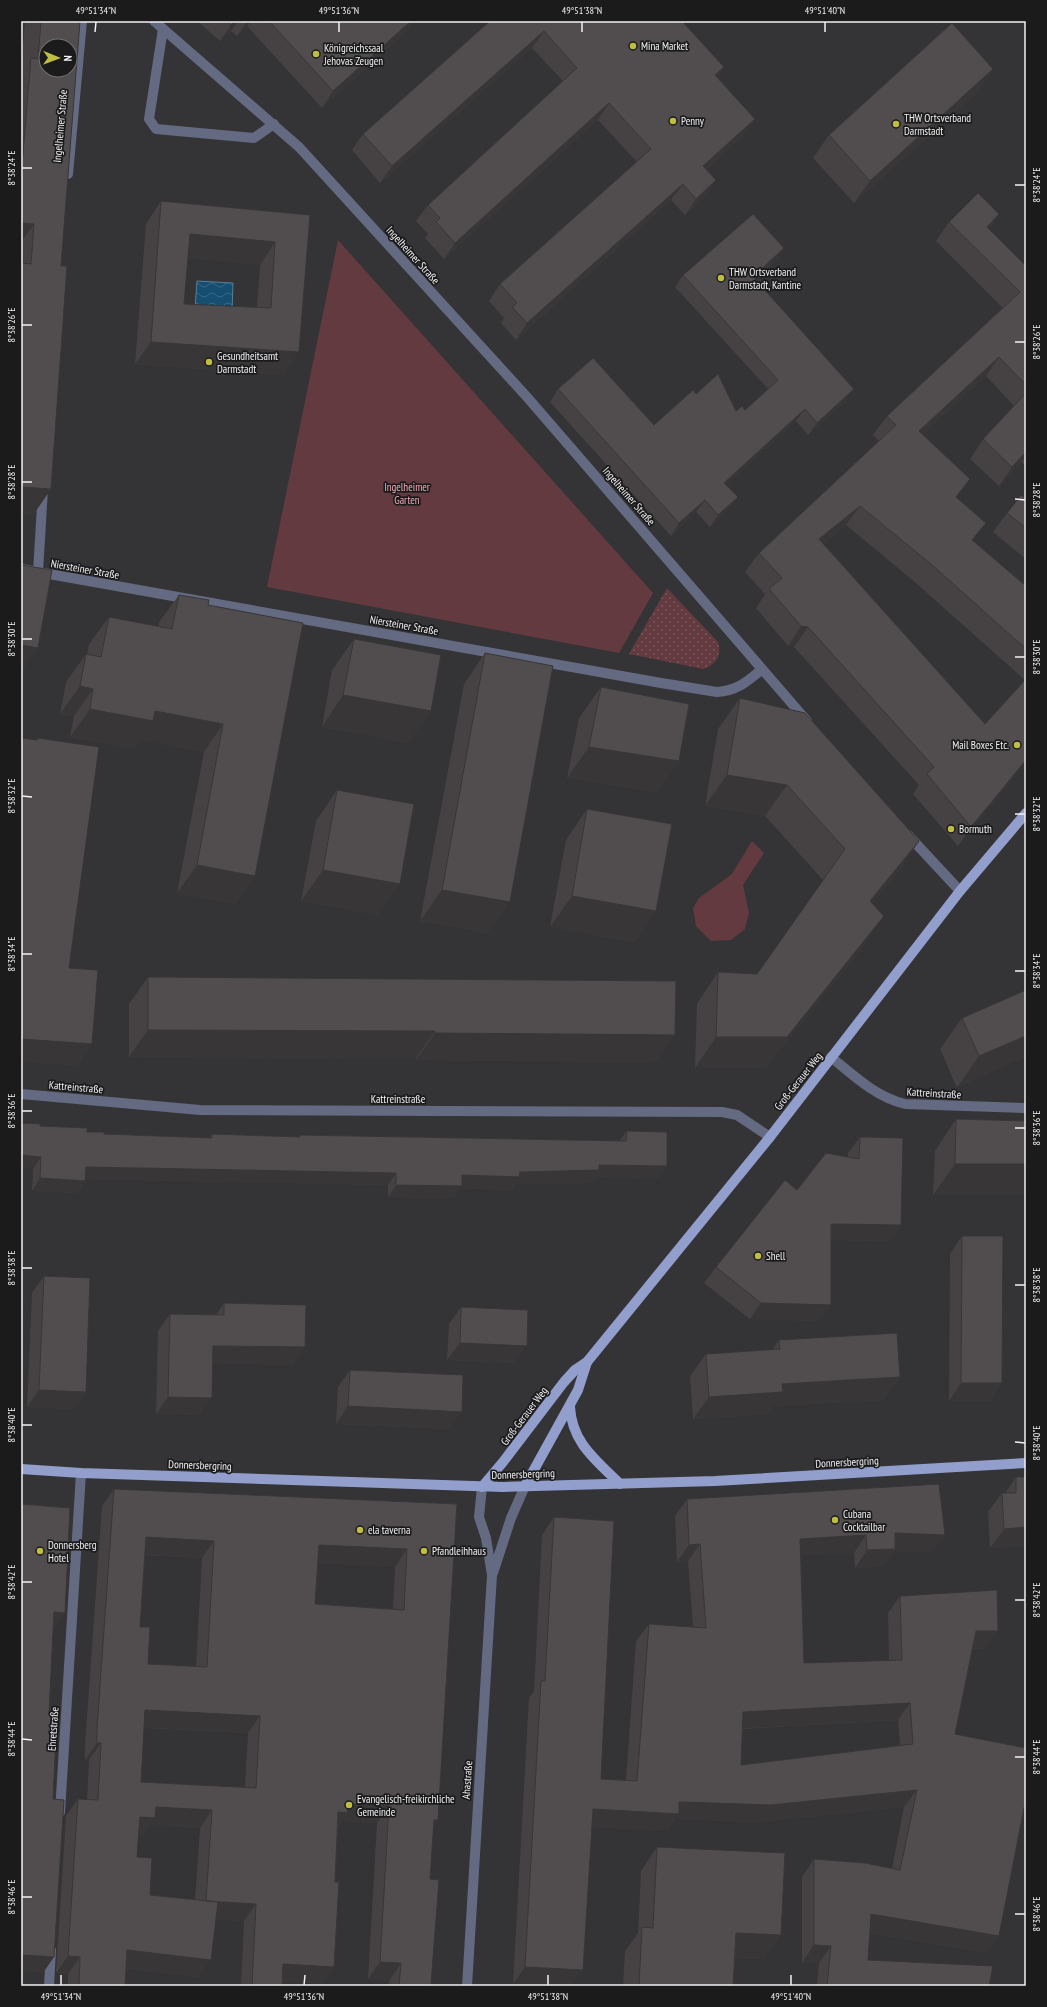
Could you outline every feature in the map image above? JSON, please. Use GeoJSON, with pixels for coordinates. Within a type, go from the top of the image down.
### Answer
{"type":"FeatureCollection","features":[{"type":"Feature","properties":{"kind":"main road","name":"Groß-Gerauer Weg"},"geometry":{"type":"LineString","coordinates":[[482,1487],[504,1462],[564,1382],[575,1370],[587,1362],[770,1137],[960,891],[1026,813]]}},
{"type":"Feature","properties":{"kind":"main road","name":"Groß-Gerauer Weg"},"geometry":{"type":"LineString","coordinates":[[525,1486],[570,1407],[583,1377],[587,1362]]}},
{"type":"Feature","properties":{"kind":"main road"},"geometry":{"type":"LineString","coordinates":[[570,1407],[574,1432],[580,1443],[620,1484]]}},
{"type":"Feature","properties":{"kind":"main road","name":"Donnersbergring"},"geometry":{"type":"LineString","coordinates":[[21,1469],[81,1473],[482,1487],[715,1481],[1026,1463]]}},
{"type":"Feature","properties":{"kind":"street","name":"Ingelheimer Straße"},"geometry":{"type":"LineString","coordinates":[[67,187],[82,21]]}},
{"type":"Feature","properties":{"kind":"street","name":"Ingelheimer Straße"},"geometry":{"type":"LineString","coordinates":[[154,21],[299,147],[527,397],[813,728]]}},
{"type":"Feature","properties":{"kind":"street"},"geometry":{"type":"LineString","coordinates":[[163,29],[149,118],[156,129],[254,138],[274,124]]}},
{"type":"Feature","properties":{"kind":"street","name":"Niersteiner Straße"},"geometry":{"type":"LineString","coordinates":[[38,572],[44,478]]}},
{"type":"Feature","properties":{"kind":"street","name":"Niersteiner Straße"},"geometry":{"type":"LineString","coordinates":[[21,569],[717,692],[726,692],[739,687],[762,670]]}},
{"type":"Feature","properties":{"kind":"street"},"geometry":{"type":"LineString","coordinates":[[902,828],[960,891]]}},
{"type":"Feature","properties":{"kind":"street","name":"Kattreinstraße"},"geometry":{"type":"LineString","coordinates":[[831,1057],[877,1093],[886,1098],[905,1104],[1026,1108]]}},
{"type":"Feature","properties":{"kind":"street","name":"Kattreinstraße"},"geometry":{"type":"LineString","coordinates":[[21,1094],[200,1110],[722,1112],[737,1116],[770,1137]]}},
{"type":"Feature","properties":{"kind":"street","name":"Ehretstraße"},"geometry":{"type":"LineString","coordinates":[[59,1822],[81,1473]]}},
{"type":"Feature","properties":{"kind":"street","name":"Ahastraße"},"geometry":{"type":"LineString","coordinates":[[492,1575],[511,1518],[525,1486]]}},
{"type":"Feature","properties":{"kind":"street","name":"Ahastraße"},"geometry":{"type":"LineString","coordinates":[[467,1986],[492,1575],[486,1538],[479,1518],[482,1487]]}},
{"type":"Feature","properties":{"kind":"street"},"geometry":{"type":"LineString","coordinates":[[49,1986],[52,1939]]}},
{"type":"Feature","properties":{"kind":"green space","name":"Ingelheimer Garten"},"geometry":{"type":"Polygon","coordinates":[[[338,240],[653,593],[619,653],[267,587],[338,240]]]}},
{"type":"Feature","properties":{"kind":"green space"},"geometry":{"type":"Polygon","coordinates":[[[667,588],[718,642],[719,651],[717,659],[708,667],[703,669],[629,654],[667,588]]]}},
{"type":"Feature","properties":{"kind":"green space"},"geometry":{"type":"Polygon","coordinates":[[[752,841],[764,853],[743,885],[749,913],[745,929],[731,940],[711,941],[696,926],[693,908],[699,898],[732,874],[752,841]]]}},
{"type":"Feature","properties":{"kind":"water"},"geometry":{"type":"Polygon","coordinates":[[[197,281],[233,283],[232,311],[195,309],[197,281]]]}},
{"type":"Feature","properties":{"kind":"building"},"geometry":{"type":"Polygon","coordinates":[[[41,21],[80,21],[78,47],[78,38],[40,38],[41,21]]]}},
{"type":"Feature","properties":{"kind":"building"},"geometry":{"type":"Polygon","coordinates":[[[227,21],[235,21],[231,25],[227,21]]]}},
{"type":"Feature","properties":{"kind":"building","name":"Königreichssaal Jehovas Zeugen"},"geometry":{"type":"Polygon","coordinates":[[[269,21],[411,21],[333,91],[269,21]]]}},
{"type":"Feature","properties":{"kind":"building"},"geometry":{"type":"Polygon","coordinates":[[[490,21],[682,21],[724,67],[715,75],[755,119],[703,166],[716,180],[696,199],[683,184],[527,323],[512,307],[517,303],[500,284],[651,149],[609,103],[455,243],[436,222],[440,218],[428,205],[577,68],[544,31],[392,166],[363,134],[490,21]]]}},
{"type":"Feature","properties":{"kind":"building","name":"THW Ortsverband Darmstadt"},"geometry":{"type":"Polygon","coordinates":[[[952,23],[993,69],[870,181],[829,135],[952,23]]]}},
{"type":"Feature","properties":{"kind":"building"},"geometry":{"type":"Polygon","coordinates":[[[31,58],[38,59],[38,78],[76,78],[61,266],[67,266],[51,489],[21,487],[21,263],[31,264],[34,224],[21,223],[21,177],[31,58]]]}},
{"type":"Feature","properties":{"kind":"building"},"geometry":{"type":"Polygon","coordinates":[[[978,193],[999,214],[987,227],[1026,266],[1026,385],[999,357],[919,431],[970,479],[956,497],[986,523],[972,540],[1026,586],[1026,649],[931,564],[860,506],[819,539],[985,724],[1026,679],[1026,760],[971,827],[927,774],[934,767],[808,627],[801,626],[769,589],[782,578],[759,553],[896,425],[887,416],[1020,292],[949,222],[978,193]]]}},
{"type":"Feature","properties":{"kind":"building"},"geometry":{"type":"Polygon","coordinates":[[[161,201],[310,215],[299,352],[151,342],[161,201]],[[190,234],[184,304],[271,308],[275,242],[190,234]]]}},
{"type":"Feature","properties":{"kind":"building"},"geometry":{"type":"Polygon","coordinates":[[[753,214],[784,248],[753,277],[854,389],[817,423],[805,409],[724,483],[738,497],[718,515],[705,500],[679,523],[558,389],[593,358],[654,425],[693,390],[696,394],[718,374],[736,411],[742,406],[745,410],[778,380],[683,275],[753,214]]]}},
{"type":"Feature","properties":{"kind":"building"},"geometry":{"type":"Polygon","coordinates":[[[1026,393],[1026,452],[1012,467],[983,439],[1026,393]]]}},
{"type":"Feature","properties":{"kind":"building"},"geometry":{"type":"Polygon","coordinates":[[[1021,495],[1026,499],[1026,528],[1007,513],[1021,495]]]}},
{"type":"Feature","properties":{"kind":"building"},"geometry":{"type":"Polygon","coordinates":[[[21,565],[52,570],[38,648],[21,645],[21,565]]]}},
{"type":"Feature","properties":{"kind":"building"},"geometry":{"type":"Polygon","coordinates":[[[179,595],[209,600],[208,605],[303,623],[255,876],[197,865],[223,724],[155,711],[153,721],[90,709],[93,689],[80,686],[86,654],[101,657],[109,617],[172,629],[179,595]]]}},
{"type":"Feature","properties":{"kind":"building"},"geometry":{"type":"Polygon","coordinates":[[[354,639],[441,655],[431,711],[343,695],[354,639]]]}},
{"type":"Feature","properties":{"kind":"building"},"geometry":{"type":"Polygon","coordinates":[[[485,653],[553,666],[510,902],[442,890],[485,653]]]}},
{"type":"Feature","properties":{"kind":"building"},"geometry":{"type":"Polygon","coordinates":[[[601,687],[689,704],[679,761],[589,747],[601,687]]]}},
{"type":"Feature","properties":{"kind":"building"},"geometry":{"type":"Polygon","coordinates":[[[740,698],[805,713],[919,841],[870,901],[884,916],[787,1037],[716,1037],[718,972],[757,974],[845,849],[787,785],[727,775],[740,698]]]}},
{"type":"Feature","properties":{"kind":"building"},"geometry":{"type":"Polygon","coordinates":[[[21,738],[37,740],[38,738],[99,747],[69,968],[98,970],[92,1044],[21,1039],[21,738]]]}},
{"type":"Feature","properties":{"kind":"building"},"geometry":{"type":"Polygon","coordinates":[[[337,790],[414,804],[400,884],[323,870],[337,790]]]}},
{"type":"Feature","properties":{"kind":"building"},"geometry":{"type":"Polygon","coordinates":[[[587,809],[672,824],[656,911],[572,896],[587,809]]]}},
{"type":"Feature","properties":{"kind":"building"},"geometry":{"type":"Polygon","coordinates":[[[148,977],[676,981],[675,1035],[435,1033],[435,1031],[148,1030],[148,977]]]}},
{"type":"Feature","properties":{"kind":"building"},"geometry":{"type":"Polygon","coordinates":[[[1026,990],[1026,1036],[979,1056],[962,1018],[1026,990]]]}},
{"type":"Feature","properties":{"kind":"building"},"geometry":{"type":"Polygon","coordinates":[[[956,1119],[1026,1121],[1026,1164],[955,1164],[956,1119]]]}},
{"type":"Feature","properties":{"kind":"building"},"geometry":{"type":"Polygon","coordinates":[[[21,1123],[40,1124],[40,1126],[87,1128],[87,1132],[104,1132],[104,1134],[212,1138],[212,1134],[300,1137],[300,1135],[626,1141],[627,1131],[667,1132],[667,1166],[599,1165],[599,1170],[520,1172],[519,1177],[462,1175],[462,1186],[396,1185],[396,1173],[86,1167],[85,1181],[40,1178],[41,1157],[21,1155],[21,1123]]]}},
{"type":"Feature","properties":{"kind":"building"},"geometry":{"type":"Polygon","coordinates":[[[860,1137],[903,1138],[901,1225],[831,1224],[831,1305],[761,1303],[716,1267],[785,1180],[797,1190],[826,1153],[859,1159],[860,1137]]]}},
{"type":"Feature","properties":{"kind":"building"},"geometry":{"type":"Polygon","coordinates":[[[962,1236],[1003,1236],[1002,1383],[961,1383],[962,1236]]]}},
{"type":"Feature","properties":{"kind":"building"},"geometry":{"type":"Polygon","coordinates":[[[44,1276],[90,1278],[86,1392],[39,1390],[44,1276]]]}},
{"type":"Feature","properties":{"kind":"building"},"geometry":{"type":"Polygon","coordinates":[[[224,1303],[306,1305],[305,1347],[213,1346],[212,1398],[168,1397],[170,1314],[224,1315],[224,1303]]]}},
{"type":"Feature","properties":{"kind":"building"},"geometry":{"type":"Polygon","coordinates":[[[461,1307],[528,1310],[527,1346],[460,1343],[461,1307]]]}},
{"type":"Feature","properties":{"kind":"building"},"geometry":{"type":"Polygon","coordinates":[[[897,1333],[900,1377],[782,1384],[783,1392],[709,1397],[706,1354],[780,1349],[779,1340],[897,1333]]]}},
{"type":"Feature","properties":{"kind":"building"},"geometry":{"type":"Polygon","coordinates":[[[350,1370],[463,1375],[462,1412],[348,1406],[350,1370]]]}},
{"type":"Feature","properties":{"kind":"building"},"geometry":{"type":"Polygon","coordinates":[[[1016,1477],[1026,1477],[1026,1527],[1004,1529],[1002,1493],[1016,1493],[1016,1477]]]}},
{"type":"Feature","properties":{"kind":"building"},"geometry":{"type":"Polygon","coordinates":[[[939,1484],[945,1535],[895,1533],[895,1549],[867,1550],[866,1535],[800,1539],[804,1663],[902,1660],[900,1596],[997,1590],[998,1631],[976,1631],[955,1734],[1026,1748],[1026,1798],[999,1936],[871,1914],[868,1960],[993,1966],[989,1986],[827,1986],[831,1946],[814,1945],[814,1859],[865,1863],[900,1870],[917,1790],[771,1805],[679,1802],[679,1814],[593,1809],[583,1970],[525,1967],[541,1681],[545,1681],[554,1517],[614,1521],[601,1779],[637,1781],[649,1624],[706,1628],[700,1544],[689,1545],[687,1499],[939,1484]],[[910,1703],[743,1712],[741,1765],[913,1744],[910,1703]]]}},
{"type":"Feature","properties":{"kind":"building"},"geometry":{"type":"Polygon","coordinates":[[[114,1489],[457,1504],[438,1820],[434,1820],[430,1879],[439,1880],[431,1984],[444,1986],[399,1986],[401,1963],[380,1962],[389,1806],[348,1804],[347,1813],[338,1812],[335,1882],[339,1882],[334,1967],[283,1964],[282,1986],[252,1986],[256,1904],[211,1901],[218,1902],[211,1960],[127,1950],[125,1986],[79,1986],[80,1957],[68,1956],[78,1799],[98,1800],[101,1743],[97,1743],[114,1489]],[[146,1537],[140,1627],[150,1627],[148,1664],[207,1667],[214,1541],[146,1537]],[[319,1545],[315,1604],[404,1610],[407,1549],[319,1545]],[[145,1710],[141,1782],[256,1788],[260,1716],[145,1710]],[[156,1807],[155,1818],[140,1817],[137,1857],[152,1858],[150,1895],[206,1901],[212,1810],[156,1807]]]}},
{"type":"Feature","properties":{"kind":"building"},"geometry":{"type":"Polygon","coordinates":[[[21,1504],[70,1508],[65,1613],[54,1612],[49,1713],[57,1714],[53,1799],[64,1800],[54,1957],[21,1955],[21,1504]]]}},
{"type":"Feature","properties":{"kind":"building"},"geometry":{"type":"Polygon","coordinates":[[[657,1847],[785,1853],[781,1935],[736,1933],[733,1986],[639,1986],[642,1927],[653,1928],[657,1847]]]}},
{"type":"Feature","properties":{"kind":"place","name":"Mina Market"},"geometry":{"type":"Point","coordinates":[633,46]}},
{"type":"Feature","properties":{"kind":"place","name":"Königreichssaal Jehovas Zeugen"},"geometry":{"type":"Point","coordinates":[316,54]}},
{"type":"Feature","properties":{"kind":"place","name":"Penny"},"geometry":{"type":"Point","coordinates":[673,121]}},
{"type":"Feature","properties":{"kind":"place","name":"THW Ortsverband Darmstadt"},"geometry":{"type":"Point","coordinates":[896,124]}},
{"type":"Feature","properties":{"kind":"place","name":"THW Ortsverband Darmstadt, Kantine"},"geometry":{"type":"Point","coordinates":[721,278]}},
{"type":"Feature","properties":{"kind":"place","name":"Gesundheitsamt Darmstadt"},"geometry":{"type":"Point","coordinates":[209,362]}},
{"type":"Feature","properties":{"kind":"place","name":"Mail Boxes Etc."},"geometry":{"type":"Point","coordinates":[1017,745]}},
{"type":"Feature","properties":{"kind":"place","name":"Bormuth"},"geometry":{"type":"Point","coordinates":[951,829]}},
{"type":"Feature","properties":{"kind":"place","name":"Shell"},"geometry":{"type":"Point","coordinates":[758,1256]}},
{"type":"Feature","properties":{"kind":"place","name":"Cubana Cocktailbar"},"geometry":{"type":"Point","coordinates":[835,1520]}},
{"type":"Feature","properties":{"kind":"place","name":"ela taverna"},"geometry":{"type":"Point","coordinates":[360,1530]}},
{"type":"Feature","properties":{"kind":"place","name":"Donnersberg Hotel"},"geometry":{"type":"Point","coordinates":[40,1551]}},
{"type":"Feature","properties":{"kind":"place","name":"Pfandleihhaus"},"geometry":{"type":"Point","coordinates":[424,1551]}},
{"type":"Feature","properties":{"kind":"place","name":"Evangelisch-freikirchliche Gemeinde"},"geometry":{"type":"Point","coordinates":[349,1805]}}]}
